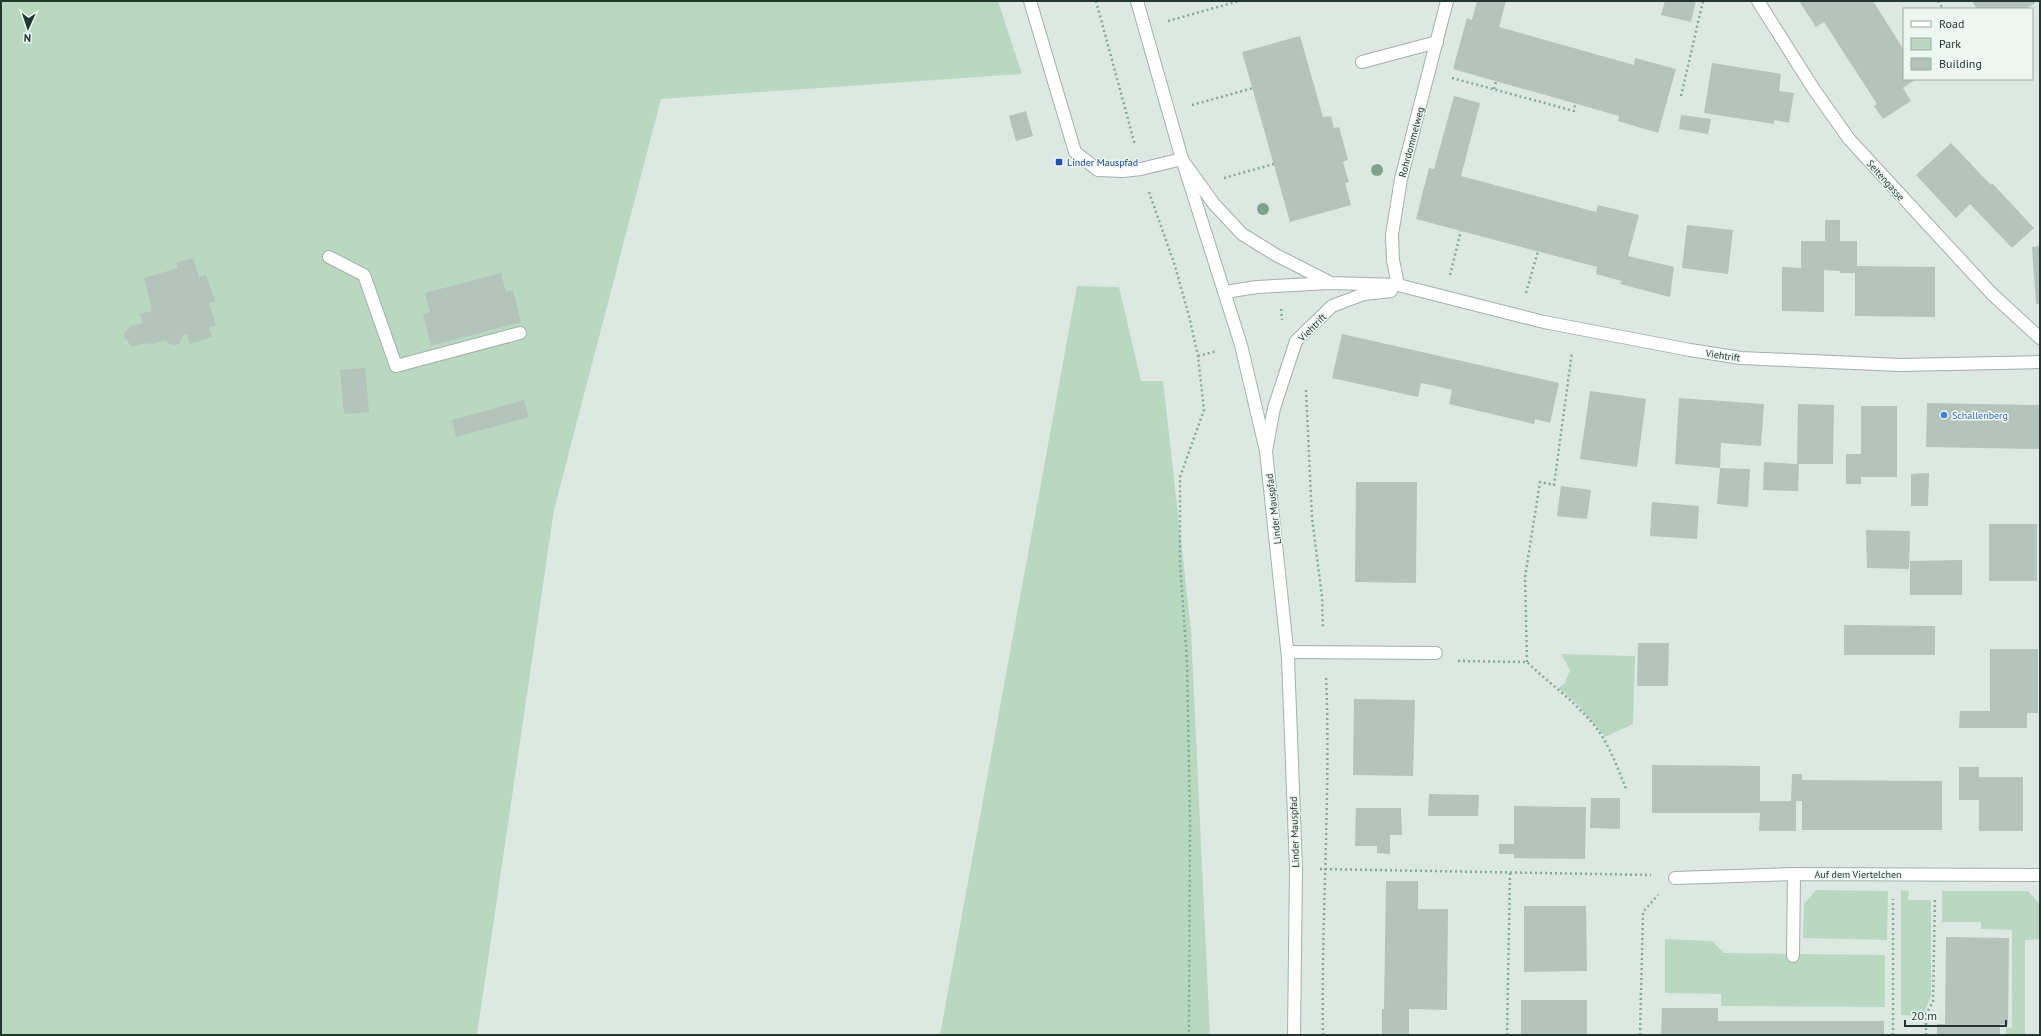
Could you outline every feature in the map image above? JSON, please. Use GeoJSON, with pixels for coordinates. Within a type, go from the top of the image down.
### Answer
{"type":"FeatureCollection","features":[{"type":"Feature","properties":{"kind":"street"},"geometry":{"type":"LineString","coordinates":[[1030,1],[1075,152],[1098,170],[1123,171],[1141,169],[1182,159]]}},
{"type":"Feature","properties":{"kind":"street","name":"Linder Mauspfad"},"geometry":{"type":"LineString","coordinates":[[1137,1],[1182,159],[1242,345],[1266,451],[1288,652],[1296,869],[1294,1035]]}},
{"type":"Feature","properties":{"kind":"street","name":"Rohrdommelweg"},"geometry":{"type":"LineString","coordinates":[[1398,285],[1393,260],[1392,235],[1401,179],[1430,72],[1447,1]]}},
{"type":"Feature","properties":{"kind":"street","name":"Seitengasse"},"geometry":{"type":"LineString","coordinates":[[1758,1],[1813,88],[1849,139],[1992,294],[2040,338]]}},
{"type":"Feature","properties":{"kind":"street"},"geometry":{"type":"LineString","coordinates":[[1362,62],[1437,42]]}},
{"type":"Feature","properties":{"kind":"street","name":"Viehtrift"},"geometry":{"type":"LineString","coordinates":[[1182,159],[1214,204],[1242,234],[1276,255],[1330,283]]}},
{"type":"Feature","properties":{"kind":"street"},"geometry":{"type":"LineString","coordinates":[[329,257],[364,275],[396,366],[520,333]]}},
{"type":"Feature","properties":{"kind":"street","name":"Viehtrift"},"geometry":{"type":"LineString","coordinates":[[1225,292],[1257,287],[1330,283],[1398,285],[1520,317],[1690,350],[1741,358],[1900,365],[2040,362]]}},
{"type":"Feature","properties":{"kind":"street","name":"Viehtrift"},"geometry":{"type":"LineString","coordinates":[[1266,451],[1274,408],[1296,341],[1332,306],[1364,294],[1412,289]]}},
{"type":"Feature","properties":{"kind":"street"},"geometry":{"type":"LineString","coordinates":[[1288,652],[1436,653]]}},
{"type":"Feature","properties":{"kind":"street"},"geometry":{"type":"LineString","coordinates":[[1793,956],[1794,874]]}},
{"type":"Feature","properties":{"kind":"street","name":"Auf dem Viertelchen"},"geometry":{"type":"LineString","coordinates":[[1675,878],[1794,874],[2040,875]]}},
{"type":"Feature","properties":{"kind":"path"},"geometry":{"type":"LineString","coordinates":[[1144,27],[1239,1]]}},
{"type":"Feature","properties":{"kind":"path"},"geometry":{"type":"LineString","coordinates":[[1681,96],[1702,1]]}},
{"type":"Feature","properties":{"kind":"path"},"geometry":{"type":"LineString","coordinates":[[1430,72],[1574,112],[1576,104]]}},
{"type":"Feature","properties":{"kind":"path"},"geometry":{"type":"LineString","coordinates":[[1494,89],[1496,82]]}},
{"type":"Feature","properties":{"kind":"path"},"geometry":{"type":"LineString","coordinates":[[1168,112],[1253,88]]}},
{"type":"Feature","properties":{"kind":"path"},"geometry":{"type":"LineString","coordinates":[[1200,184],[1274,164]]}},
{"type":"Feature","properties":{"kind":"path"},"geometry":{"type":"LineString","coordinates":[[1444,297],[1461,231]]}},
{"type":"Feature","properties":{"kind":"path"},"geometry":{"type":"LineString","coordinates":[[1520,317],[1538,251]]}},
{"type":"Feature","properties":{"kind":"path"},"geometry":{"type":"LineString","coordinates":[[1527,662],[1525,577],[1540,482],[1554,485],[1575,328]]}},
{"type":"Feature","properties":{"kind":"path"},"geometry":{"type":"LineString","coordinates":[[1189,1035],[1189,798],[1187,661],[1180,564],[1180,477],[1204,410],[1198,356]]}},
{"type":"Feature","properties":{"kind":"path"},"geometry":{"type":"LineString","coordinates":[[1308,382],[1307,437],[1312,518],[1322,597],[1326,688],[1326,869],[1322,962],[1323,1035]]}},
{"type":"Feature","properties":{"kind":"path"},"geometry":{"type":"LineString","coordinates":[[1436,653],[1442,661],[1527,662],[1582,712],[1599,733],[1610,751],[1627,791]]}},
{"type":"Feature","properties":{"kind":"path"},"geometry":{"type":"LineString","coordinates":[[1296,869],[1633,874],[1675,878]]}},
{"type":"Feature","properties":{"kind":"path"},"geometry":{"type":"LineString","coordinates":[[1507,1035],[1510,872]]}},
{"type":"Feature","properties":{"kind":"path"},"geometry":{"type":"LineString","coordinates":[[1893,874],[1893,1035]]}},
{"type":"Feature","properties":{"kind":"path"},"geometry":{"type":"LineString","coordinates":[[1926,1035],[1926,1014],[1933,1002],[1935,875]]}},
{"type":"Feature","properties":{"kind":"path"},"geometry":{"type":"LineString","coordinates":[[1640,1035],[1642,912],[1675,878]]}},
{"type":"Feature","properties":{"kind":"green space"},"geometry":{"type":"Polygon","coordinates":[[[1,1],[998,1],[1022,74],[661,99],[554,510],[477,1035],[1,1035],[1,1]]]}},
{"type":"Feature","properties":{"kind":"green space"},"geometry":{"type":"Polygon","coordinates":[[[1077,286],[1119,287],[1141,381],[1163,381],[1191,630],[1210,1035],[940,1035],[1077,286]]]}},
{"type":"Feature","properties":{"kind":"green space"},"geometry":{"type":"Polygon","coordinates":[[[1561,654],[1635,656],[1633,724],[1605,737],[1577,704],[1558,688],[1565,683],[1570,670],[1561,654]]]}},
{"type":"Feature","properties":{"kind":"green space"},"geometry":{"type":"Polygon","coordinates":[[[1816,890],[1888,891],[1887,940],[1803,938],[1804,904],[1816,890]]]}},
{"type":"Feature","properties":{"kind":"green space"},"geometry":{"type":"Polygon","coordinates":[[[1901,890],[1909,891],[1908,900],[1931,900],[1931,996],[1923,1016],[1901,1015],[1901,890]]]}},
{"type":"Feature","properties":{"kind":"green space"},"geometry":{"type":"Polygon","coordinates":[[[1942,891],[2028,891],[2040,904],[2040,939],[2025,940],[2025,1035],[2006,1035],[2006,1027],[2012,1028],[2012,930],[1981,929],[1981,922],[1942,922],[1942,891]]]}},
{"type":"Feature","properties":{"kind":"green space"},"geometry":{"type":"Polygon","coordinates":[[[1665,939],[1712,941],[1724,953],[1885,955],[1885,1007],[1721,1006],[1721,994],[1665,993],[1665,939]]]}},
{"type":"Feature","properties":{"kind":"building"},"geometry":{"type":"Polygon","coordinates":[[[1477,1],[1506,1],[1499,27],[1634,65],[1635,58],[1676,69],[1658,133],[1618,121],[1619,116],[1453,69],[1467,18],[1472,20],[1477,1]]]}},
{"type":"Feature","properties":{"kind":"building"},"geometry":{"type":"Polygon","coordinates":[[[1665,1],[1696,1],[1691,22],[1661,15],[1665,1]]]}},
{"type":"Feature","properties":{"kind":"building"},"geometry":{"type":"Polygon","coordinates":[[[1799,1],[1873,1],[1903,48],[1903,80],[1915,80],[1903,88],[1911,101],[1883,119],[1874,106],[1877,104],[1824,22],[1816,27],[1799,1]]]}},
{"type":"Feature","properties":{"kind":"building"},"geometry":{"type":"Polygon","coordinates":[[[1972,1],[2034,1],[2035,3],[2028,8],[1976,8],[1972,1]]]}},
{"type":"Feature","properties":{"kind":"building"},"geometry":{"type":"Polygon","coordinates":[[[1300,36],[1323,117],[1331,116],[1334,128],[1339,127],[1348,160],[1343,162],[1349,182],[1345,183],[1351,205],[1290,222],[1242,52],[1300,36]]]}},
{"type":"Feature","properties":{"kind":"building"},"geometry":{"type":"Polygon","coordinates":[[[1712,63],[1781,74],[1779,91],[1794,93],[1789,123],[1774,120],[1774,124],[1704,113],[1712,63]]]}},
{"type":"Feature","properties":{"kind":"building"},"geometry":{"type":"Polygon","coordinates":[[[1454,96],[1480,103],[1461,176],[1596,212],[1598,205],[1639,215],[1628,256],[1674,267],[1670,297],[1620,284],[1622,281],[1596,274],[1597,267],[1416,219],[1429,168],[1434,169],[1454,96]]]}},
{"type":"Feature","properties":{"kind":"building"},"geometry":{"type":"Polygon","coordinates":[[[1026,111],[1033,136],[1016,141],[1009,116],[1026,111]]]}},
{"type":"Feature","properties":{"kind":"building"},"geometry":{"type":"Polygon","coordinates":[[[1681,115],[1711,119],[1708,134],[1679,129],[1681,115]]]}},
{"type":"Feature","properties":{"kind":"building"},"geometry":{"type":"Polygon","coordinates":[[[1951,143],[1991,185],[1992,183],[2034,228],[2012,248],[1970,204],[1956,218],[1916,175],[1951,143]]]}},
{"type":"Feature","properties":{"kind":"building"},"geometry":{"type":"Polygon","coordinates":[[[1825,220],[1840,220],[1840,241],[1857,241],[1857,266],[1935,267],[1935,317],[1855,316],[1855,273],[1840,273],[1840,271],[1824,270],[1824,312],[1782,311],[1782,267],[1801,268],[1801,241],[1825,241],[1825,220]]]}},
{"type":"Feature","properties":{"kind":"building"},"geometry":{"type":"Polygon","coordinates":[[[1687,225],[1733,230],[1728,274],[1682,268],[1687,225]]]}},
{"type":"Feature","properties":{"kind":"building"},"geometry":{"type":"Polygon","coordinates":[[[2040,246],[2040,304],[2036,304],[2032,247],[2040,246]]]}},
{"type":"Feature","properties":{"kind":"building"},"geometry":{"type":"Polygon","coordinates":[[[193,258],[199,277],[206,275],[215,301],[209,303],[216,325],[209,327],[212,337],[190,344],[187,334],[183,335],[179,344],[169,344],[165,340],[149,345],[149,343],[131,346],[124,336],[125,332],[131,326],[143,323],[140,314],[152,311],[144,278],[178,268],[176,263],[193,258]]]}},
{"type":"Feature","properties":{"kind":"building"},"geometry":{"type":"Polygon","coordinates":[[[501,273],[506,292],[513,290],[521,322],[431,346],[423,314],[430,312],[425,293],[501,273]]]}},
{"type":"Feature","properties":{"kind":"building"},"geometry":{"type":"Polygon","coordinates":[[[1342,334],[1559,383],[1550,423],[1535,419],[1534,424],[1449,404],[1452,390],[1436,386],[1421,383],[1418,397],[1332,378],[1342,334]]]}},
{"type":"Feature","properties":{"kind":"building"},"geometry":{"type":"Polygon","coordinates":[[[365,368],[369,412],[344,414],[340,370],[365,368]]]}},
{"type":"Feature","properties":{"kind":"building"},"geometry":{"type":"Polygon","coordinates":[[[1590,391],[1646,399],[1637,467],[1580,459],[1590,391]]]}},
{"type":"Feature","properties":{"kind":"building"},"geometry":{"type":"Polygon","coordinates":[[[1679,398],[1764,404],[1761,446],[1721,443],[1720,468],[1675,464],[1679,398]]]}},
{"type":"Feature","properties":{"kind":"building"},"geometry":{"type":"Polygon","coordinates":[[[524,400],[529,417],[456,437],[452,420],[524,400]]]}},
{"type":"Feature","properties":{"kind":"building"},"geometry":{"type":"Polygon","coordinates":[[[1927,403],[2040,405],[2040,449],[1926,447],[1927,403]]]}},
{"type":"Feature","properties":{"kind":"building"},"geometry":{"type":"Polygon","coordinates":[[[1798,404],[1834,405],[1833,464],[1799,464],[1798,491],[1763,490],[1764,462],[1797,464],[1798,404]]]}},
{"type":"Feature","properties":{"kind":"building"},"geometry":{"type":"Polygon","coordinates":[[[1861,406],[1897,406],[1897,477],[1861,477],[1861,484],[1846,484],[1846,454],[1861,454],[1861,406]]]}},
{"type":"Feature","properties":{"kind":"building"},"geometry":{"type":"Polygon","coordinates":[[[1720,468],[1750,469],[1748,507],[1717,504],[1720,468]]]}},
{"type":"Feature","properties":{"kind":"building"},"geometry":{"type":"Polygon","coordinates":[[[1929,473],[1928,506],[1911,506],[1911,474],[1929,473]]]}},
{"type":"Feature","properties":{"kind":"building"},"geometry":{"type":"Polygon","coordinates":[[[1356,482],[1417,482],[1416,583],[1355,582],[1356,482]]]}},
{"type":"Feature","properties":{"kind":"building"},"geometry":{"type":"Polygon","coordinates":[[[1561,486],[1591,490],[1587,519],[1557,516],[1561,486]]]}},
{"type":"Feature","properties":{"kind":"building"},"geometry":{"type":"Polygon","coordinates":[[[1652,502],[1699,506],[1697,539],[1650,536],[1652,502]]]}},
{"type":"Feature","properties":{"kind":"building"},"geometry":{"type":"Polygon","coordinates":[[[1989,524],[2037,524],[2037,581],[1989,581],[1989,524]]]}},
{"type":"Feature","properties":{"kind":"building"},"geometry":{"type":"Polygon","coordinates":[[[1866,530],[1910,531],[1909,569],[1867,568],[1866,530]]]}},
{"type":"Feature","properties":{"kind":"building"},"geometry":{"type":"Polygon","coordinates":[[[1962,560],[1962,595],[1910,595],[1910,561],[1962,560]]]}},
{"type":"Feature","properties":{"kind":"building"},"geometry":{"type":"Polygon","coordinates":[[[1844,625],[1935,626],[1935,655],[1844,655],[1844,625]]]}},
{"type":"Feature","properties":{"kind":"building"},"geometry":{"type":"Polygon","coordinates":[[[1638,643],[1669,643],[1668,686],[1637,686],[1638,643]]]}},
{"type":"Feature","properties":{"kind":"building"},"geometry":{"type":"Polygon","coordinates":[[[1990,649],[2038,649],[2038,713],[2027,713],[2027,728],[1959,728],[1960,711],[1990,711],[1990,649]]]}},
{"type":"Feature","properties":{"kind":"building"},"geometry":{"type":"Polygon","coordinates":[[[1354,699],[1415,700],[1413,776],[1353,775],[1354,699]]]}},
{"type":"Feature","properties":{"kind":"building"},"geometry":{"type":"Polygon","coordinates":[[[1652,765],[1760,766],[1760,801],[1791,801],[1792,774],[1802,774],[1802,780],[1942,781],[1942,830],[1802,830],[1802,801],[1796,801],[1796,831],[1759,831],[1760,813],[1652,813],[1652,765]]]}},
{"type":"Feature","properties":{"kind":"building"},"geometry":{"type":"Polygon","coordinates":[[[1959,767],[1979,767],[1979,777],[2023,777],[2023,831],[1979,831],[1979,800],[1959,800],[1959,767]]]}},
{"type":"Feature","properties":{"kind":"building"},"geometry":{"type":"Polygon","coordinates":[[[1429,794],[1479,795],[1478,816],[1428,816],[1429,794]]]}},
{"type":"Feature","properties":{"kind":"building"},"geometry":{"type":"Polygon","coordinates":[[[1591,798],[1620,798],[1620,829],[1590,828],[1591,798]]]}},
{"type":"Feature","properties":{"kind":"building"},"geometry":{"type":"Polygon","coordinates":[[[1514,806],[1586,807],[1585,859],[1514,858],[1514,854],[1499,854],[1499,844],[1514,844],[1514,806]]]}},
{"type":"Feature","properties":{"kind":"building"},"geometry":{"type":"Polygon","coordinates":[[[1356,808],[1401,808],[1402,835],[1390,835],[1390,854],[1377,853],[1377,846],[1355,846],[1356,808]]]}},
{"type":"Feature","properties":{"kind":"building"},"geometry":{"type":"Polygon","coordinates":[[[1386,881],[1418,881],[1418,909],[1448,909],[1447,1010],[1409,1009],[1409,1035],[1382,1035],[1382,1009],[1384,1009],[1386,881]]]}},
{"type":"Feature","properties":{"kind":"building"},"geometry":{"type":"Polygon","coordinates":[[[1524,906],[1586,906],[1587,971],[1524,972],[1524,906]]]}},
{"type":"Feature","properties":{"kind":"building"},"geometry":{"type":"Polygon","coordinates":[[[1946,937],[2009,938],[2008,1025],[2000,1024],[2000,1035],[1937,1035],[1937,1024],[1945,1024],[1946,937]]]}},
{"type":"Feature","properties":{"kind":"building"},"geometry":{"type":"Polygon","coordinates":[[[1521,1000],[1587,1000],[1587,1035],[1521,1035],[1521,1000]]]}},
{"type":"Feature","properties":{"kind":"building"},"geometry":{"type":"Polygon","coordinates":[[[1662,1008],[1718,1008],[1718,1021],[1884,1021],[1884,1035],[1661,1035],[1662,1008]]]}},
{"type":"Feature","properties":{"kind":"place","name":"Linder Mauspfad"},"geometry":{"type":"Point","coordinates":[1059,162]}},
{"type":"Feature","properties":{"kind":"place","name":"Schallenberg"},"geometry":{"type":"Point","coordinates":[1944,415]}}]}
